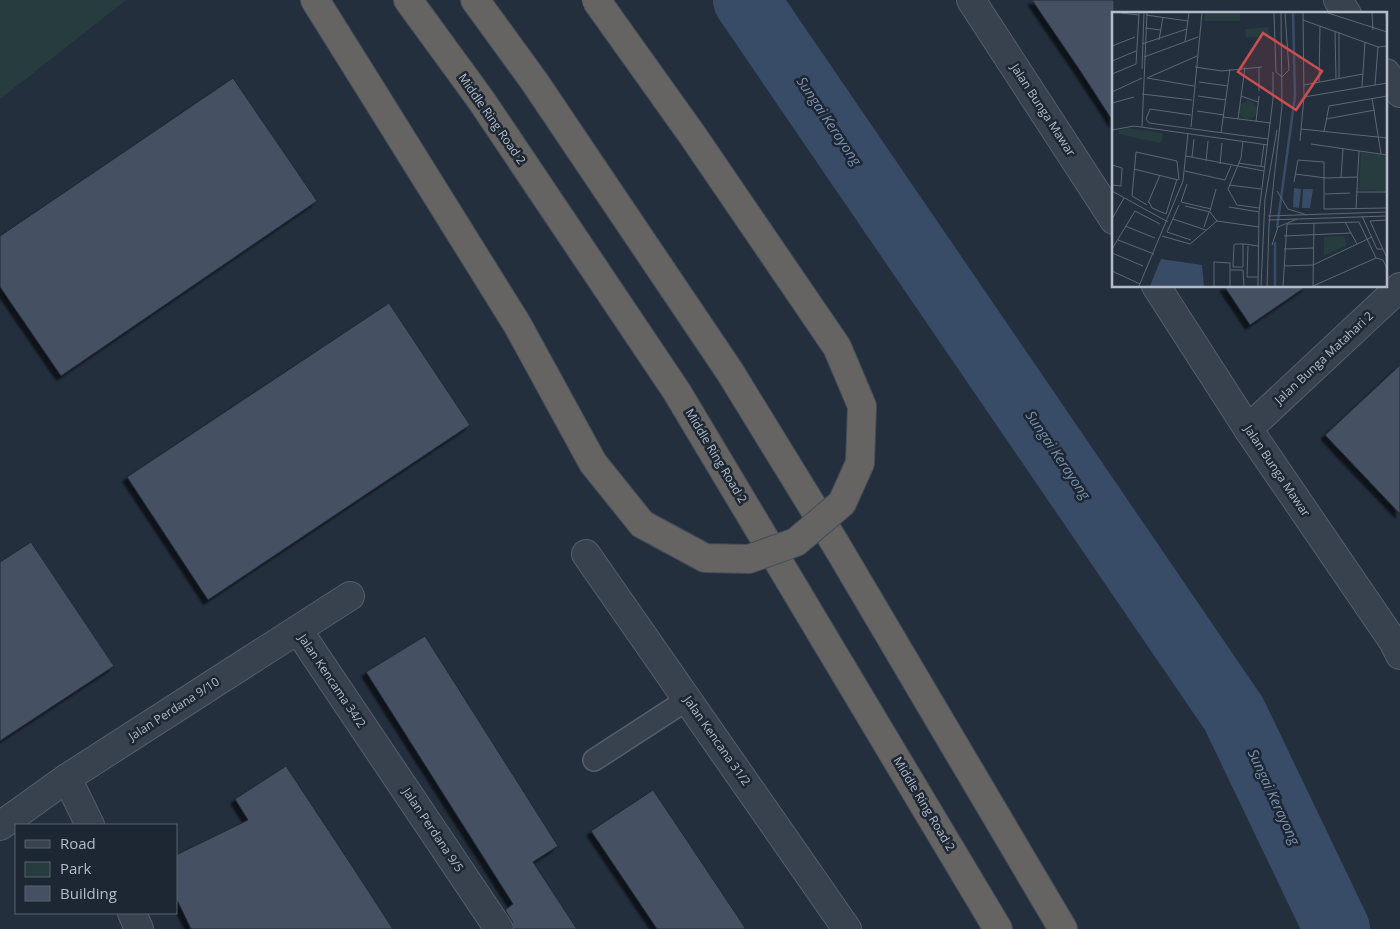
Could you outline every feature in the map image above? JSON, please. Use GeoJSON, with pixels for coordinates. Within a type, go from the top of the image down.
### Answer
{"type":"FeatureCollection","features":[{"type":"Feature","properties":{"kind":"highway"},"geometry":{"type":"LineString","coordinates":[[315,0],[517,324],[592,463],[642,524],[705,558],[749,559],[796,542],[842,503],[860,463],[862,406],[837,347],[693,136],[596,0]]}},
{"type":"Feature","properties":{"kind":"highway","name":"Middle Ring Road 2"},"geometry":{"type":"LineString","coordinates":[[408,0],[481,100],[677,392],[998,929]]}},
{"type":"Feature","properties":{"kind":"highway"},"geometry":{"type":"LineString","coordinates":[[475,0],[539,89],[730,372],[835,542],[1063,929]]}},
{"type":"Feature","properties":{"kind":"street","name":"Jalan Bunga Mawar"},"geometry":{"type":"LineString","coordinates":[[971,0],[1112,217]]}},
{"type":"Feature","properties":{"kind":"street"},"geometry":{"type":"LineString","coordinates":[[1338,0],[1346,12]]}},
{"type":"Feature","properties":{"kind":"street","name":"Jalan Bunga Matahari 2"},"geometry":{"type":"LineString","coordinates":[[1248,429],[1400,287]]}},
{"type":"Feature","properties":{"kind":"street","name":"Jalan Bunga Mawar"},"geometry":{"type":"LineString","coordinates":[[1157,288],[1248,429],[1398,644]]}},
{"type":"Feature","properties":{"kind":"street","name":"Jalan Kencana 31/2"},"geometry":{"type":"LineString","coordinates":[[586,554],[847,929]]}},
{"type":"Feature","properties":{"kind":"street","name":"Jalan Perdana 9/10"},"geometry":{"type":"LineString","coordinates":[[0,826],[67,778],[350,596]]}},
{"type":"Feature","properties":{"kind":"street","name":"Jalan Kencama 34/2"},"geometry":{"type":"LineString","coordinates":[[298,630],[366,732]]}},
{"type":"Feature","properties":{"kind":"street","name":"Jalan Perdana 9/5"},"geometry":{"type":"LineString","coordinates":[[366,732],[499,929]]}},
{"type":"Feature","properties":{"kind":"street"},"geometry":{"type":"LineString","coordinates":[[67,778],[90,824]]}},
{"type":"Feature","properties":{"kind":"street"},"geometry":{"type":"LineString","coordinates":[[132,914],[139,929]]}},
{"type":"Feature","properties":{"kind":"lane"},"geometry":{"type":"LineString","coordinates":[[594,760],[688,700]]}},
{"type":"Feature","properties":{"kind":"green space"},"geometry":{"type":"Polygon","coordinates":[[[0,0],[126,0],[0,99],[0,0]]]}},
{"type":"Feature","properties":{"kind":"building"},"geometry":{"type":"Polygon","coordinates":[[[1032,0],[1114,0],[1114,12],[1112,12],[1112,120],[1032,0]]]}},
{"type":"Feature","properties":{"kind":"building"},"geometry":{"type":"Polygon","coordinates":[[[233,78],[317,201],[61,376],[0,287],[0,236],[233,78]]]}},
{"type":"Feature","properties":{"kind":"building"},"geometry":{"type":"Polygon","coordinates":[[[1225,288],[1304,288],[1250,325],[1225,288]]]}},
{"type":"Feature","properties":{"kind":"building"},"geometry":{"type":"Polygon","coordinates":[[[389,303],[470,425],[208,600],[127,477],[389,303]]]}},
{"type":"Feature","properties":{"kind":"building"},"geometry":{"type":"Polygon","coordinates":[[[1400,365],[1400,514],[1325,435],[1400,365]]]}},
{"type":"Feature","properties":{"kind":"building"},"geometry":{"type":"Polygon","coordinates":[[[31,542],[114,666],[0,741],[0,562],[31,542]]]}},
{"type":"Feature","properties":{"kind":"building"},"geometry":{"type":"Polygon","coordinates":[[[425,636],[558,846],[533,862],[577,929],[514,929],[512,921],[505,910],[513,904],[366,672],[425,636]]]}},
{"type":"Feature","properties":{"kind":"building"},"geometry":{"type":"Polygon","coordinates":[[[286,766],[393,929],[191,929],[178,902],[178,854],[248,820],[235,799],[286,766]]]}},
{"type":"Feature","properties":{"kind":"building"},"geometry":{"type":"Polygon","coordinates":[[[653,790],[746,929],[657,929],[591,831],[653,790]]]}},
{"type":"Feature","properties":{"kind":"waterway","name":"Sungai Kerayong"},"geometry":{"type":"LineString","coordinates":[[746,0],[1234,714],[1337,929]]}}]}
